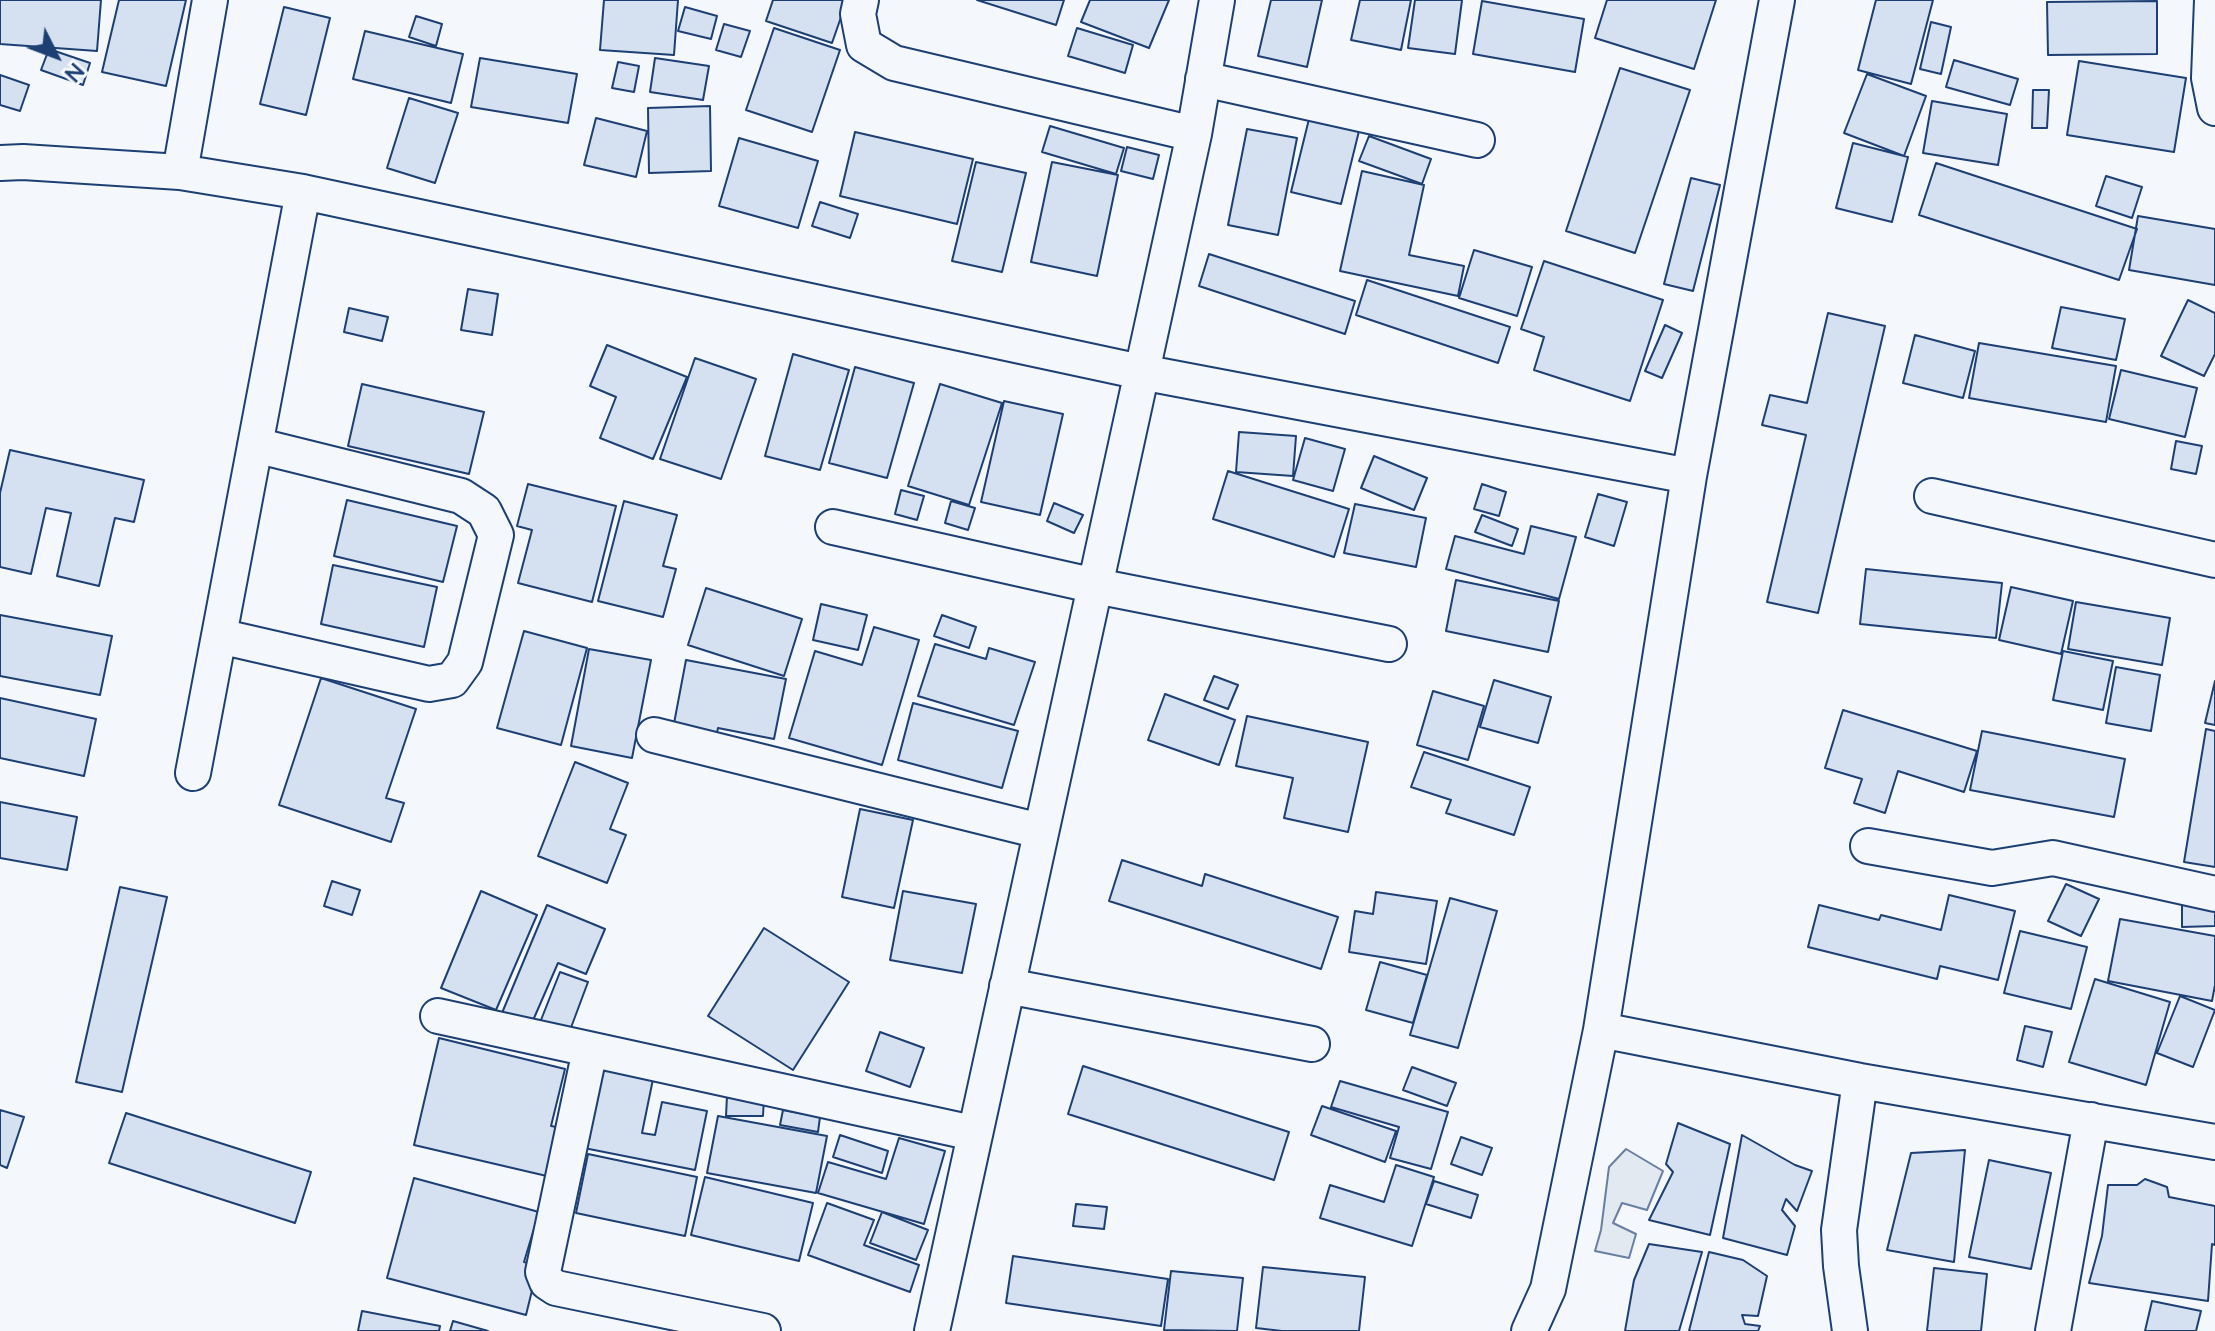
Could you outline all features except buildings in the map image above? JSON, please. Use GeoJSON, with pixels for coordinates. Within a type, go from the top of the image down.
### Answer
{"type":"FeatureCollection","features":[{"type":"Feature","properties":{"kind":"street"},"geometry":{"type":"LineString","coordinates":[[180,172],[210,0]]}},
{"type":"Feature","properties":{"kind":"street"},"geometry":{"type":"LineString","coordinates":[[861,0],[858,14],[864,45],[894,63],[1194,134]]}},
{"type":"Feature","properties":{"kind":"street"},"geometry":{"type":"LineString","coordinates":[[932,1331],[1194,134],[1217,0]]}},
{"type":"Feature","properties":{"kind":"street"},"geometry":{"type":"LineString","coordinates":[[1529,1331],[1548,1289],[1601,1030],[1689,476],[1777,0]]}},
{"type":"Feature","properties":{"kind":"street"},"geometry":{"type":"LineString","coordinates":[[2212,0],[2209,78],[2215,108]]}},
{"type":"Feature","properties":{"kind":"street"},"geometry":{"type":"LineString","coordinates":[[1203,79],[1477,140]]}},
{"type":"Feature","properties":{"kind":"street"},"geometry":{"type":"LineString","coordinates":[[0,163],[180,172],[303,192],[1141,372],[1689,476]]}},
{"type":"Feature","properties":{"kind":"street"},"geometry":{"type":"LineString","coordinates":[[193,773],[303,192]]}},
{"type":"Feature","properties":{"kind":"street"},"geometry":{"type":"LineString","coordinates":[[219,636],[429,684],[452,680],[465,662],[496,535],[484,511],[461,496],[255,445]]}},
{"type":"Feature","properties":{"kind":"street"},"geometry":{"type":"LineString","coordinates":[[1932,496],[2215,560]]}},
{"type":"Feature","properties":{"kind":"street"},"geometry":{"type":"LineString","coordinates":[[833,527],[1096,586],[1389,644]]}},
{"type":"Feature","properties":{"kind":"street"},"geometry":{"type":"LineString","coordinates":[[654,735],[1040,831]]}},
{"type":"Feature","properties":{"kind":"street"},"geometry":{"type":"LineString","coordinates":[[1868,846],[1992,868],[2053,858],[2215,894]]}},
{"type":"Feature","properties":{"kind":"street"},"geometry":{"type":"LineString","coordinates":[[1007,986],[1312,1044]]}},
{"type":"Feature","properties":{"kind":"street"},"geometry":{"type":"LineString","coordinates":[[438,1016],[973,1133]]}},
{"type":"Feature","properties":{"kind":"street"},"geometry":{"type":"LineString","coordinates":[[1601,1030],[1860,1081],[2215,1142]]}},
{"type":"Feature","properties":{"kind":"street"},"geometry":{"type":"LineString","coordinates":[[590,1050],[543,1272],[547,1282],[556,1288],[763,1331]]}},
{"type":"Feature","properties":{"kind":"street"},"geometry":{"type":"LineString","coordinates":[[1850,1331],[1839,1230],[1860,1081]]}},
{"type":"Feature","properties":{"kind":"street"},"geometry":{"type":"LineString","coordinates":[[2053,1331],[2091,1120]]}},
{"type":"Feature","properties":{"kind":"shaded area"},"geometry":{"type":"Polygon","coordinates":[[[1626,1149],[1663,1171],[1647,1210],[1622,1203],[1613,1223],[1636,1234],[1629,1258],[1595,1251],[1601,1230],[1609,1167],[1626,1149]]]}}]}
